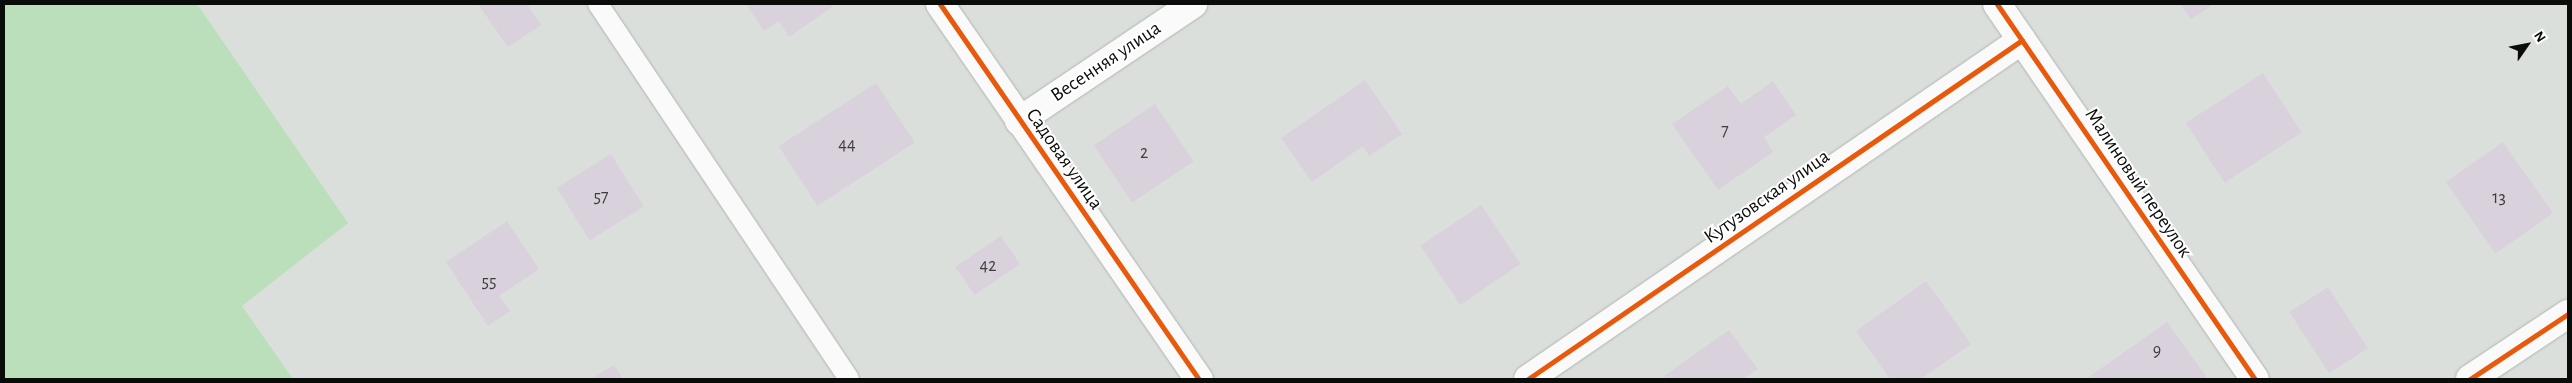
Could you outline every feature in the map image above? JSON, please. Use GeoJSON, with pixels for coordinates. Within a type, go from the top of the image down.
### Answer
{"type":"FeatureCollection","features":[{"type":"Feature","properties":{"kind":"street","name":"Садовая улица"},"geometry":{"type":"LineString","coordinates":[[940,4],[1199,379]]}},
{"type":"Feature","properties":{"kind":"street","name":"Весенняя улица"},"geometry":{"type":"LineString","coordinates":[[1019,121],[1193,4]]}},
{"type":"Feature","properties":{"kind":"street","name":"Малиновый переулок"},"geometry":{"type":"LineString","coordinates":[[1997,4],[2255,379]]}},
{"type":"Feature","properties":{"kind":"street","name":"Кутузовская улица"},"geometry":{"type":"LineString","coordinates":[[1528,379],[2022,40]]}},
{"type":"Feature","properties":{"kind":"street"},"geometry":{"type":"LineString","coordinates":[[2470,379],[2568,314]]}},
{"type":"Feature","properties":{"kind":"lane"},"geometry":{"type":"LineString","coordinates":[[598,4],[849,379]]}},
{"type":"Feature","properties":{"kind":"green space"},"geometry":{"type":"Polygon","coordinates":[[[4,4],[197,4],[348,223],[242,306],[293,379],[4,379],[4,4]]]}},
{"type":"Feature","properties":{"kind":"building"},"geometry":{"type":"Polygon","coordinates":[[[478,4],[527,4],[541,25],[508,47],[478,4]]]}},
{"type":"Feature","properties":{"kind":"building"},"geometry":{"type":"Polygon","coordinates":[[[746,4],[830,4],[832,7],[789,37],[779,21],[764,31],[746,4]]]}},
{"type":"Feature","properties":{"kind":"building"},"geometry":{"type":"Polygon","coordinates":[[[2180,4],[2214,4],[2191,19],[2180,4]]]}},
{"type":"Feature","properties":{"kind":"building"},"geometry":{"type":"Polygon","coordinates":[[[2263,73],[2302,133],[2225,183],[2186,123],[2263,73]]]}},
{"type":"Feature","properties":{"kind":"building"},"geometry":{"type":"Polygon","coordinates":[[[1365,80],[1402,134],[1369,156],[1363,146],[1312,182],[1281,138],[1365,80]]]}},
{"type":"Feature","properties":{"kind":"building"},"geometry":{"type":"Polygon","coordinates":[[[1773,81],[1796,115],[1764,137],[1773,152],[1718,190],[1672,124],[1728,86],[1741,104],[1773,81]]]}},
{"type":"Feature","properties":{"kind":"building"},"geometry":{"type":"Polygon","coordinates":[[[876,83],[915,143],[817,206],[779,146],[876,83]]]}},
{"type":"Feature","properties":{"kind":"building"},"geometry":{"type":"Polygon","coordinates":[[[1155,104],[1194,161],[1132,203],[1094,145],[1155,104]]]}},
{"type":"Feature","properties":{"kind":"building"},"geometry":{"type":"Polygon","coordinates":[[[2503,142],[2553,213],[2496,253],[2446,182],[2503,142]]]}},
{"type":"Feature","properties":{"kind":"building"},"geometry":{"type":"Polygon","coordinates":[[[611,154],[644,207],[590,240],[557,188],[611,154]]]}},
{"type":"Feature","properties":{"kind":"building"},"geometry":{"type":"Polygon","coordinates":[[[1481,205],[1521,264],[1460,305],[1420,246],[1481,205]]]}},
{"type":"Feature","properties":{"kind":"building"},"geometry":{"type":"Polygon","coordinates":[[[507,221],[539,269],[499,296],[510,311],[488,326],[446,262],[507,221]]]}},
{"type":"Feature","properties":{"kind":"building"},"geometry":{"type":"Polygon","coordinates":[[[1001,236],[1020,264],[974,295],[955,267],[1001,236]]]}},
{"type":"Feature","properties":{"kind":"building"},"geometry":{"type":"Polygon","coordinates":[[[1926,281],[1971,344],[1921,379],[1890,379],[1856,331],[1926,281]]]}},
{"type":"Feature","properties":{"kind":"building"},"geometry":{"type":"Polygon","coordinates":[[[2328,287],[2368,348],[2329,373],[2289,312],[2328,287]]]}},
{"type":"Feature","properties":{"kind":"building"},"geometry":{"type":"Polygon","coordinates":[[[2167,322],[2208,379],[2086,379],[2167,322]]]}},
{"type":"Feature","properties":{"kind":"building"},"geometry":{"type":"Polygon","coordinates":[[[1729,330],[1758,369],[1743,379],[1667,379],[1664,376],[1729,330]]]}},
{"type":"Feature","properties":{"kind":"building"},"geometry":{"type":"Polygon","coordinates":[[[614,365],[623,379],[590,379],[614,365]]]}},
{"type":"Feature","properties":{"kind":"cycle path"},"geometry":{"type":"LineString","coordinates":[[940,4],[1199,379]]}},
{"type":"Feature","properties":{"kind":"cycle path"},"geometry":{"type":"LineString","coordinates":[[1997,4],[2255,379]]}},
{"type":"Feature","properties":{"kind":"cycle path"},"geometry":{"type":"LineString","coordinates":[[1528,379],[2022,40]]}},
{"type":"Feature","properties":{"kind":"cycle path"},"geometry":{"type":"LineString","coordinates":[[2470,379],[2568,314]]}}]}
